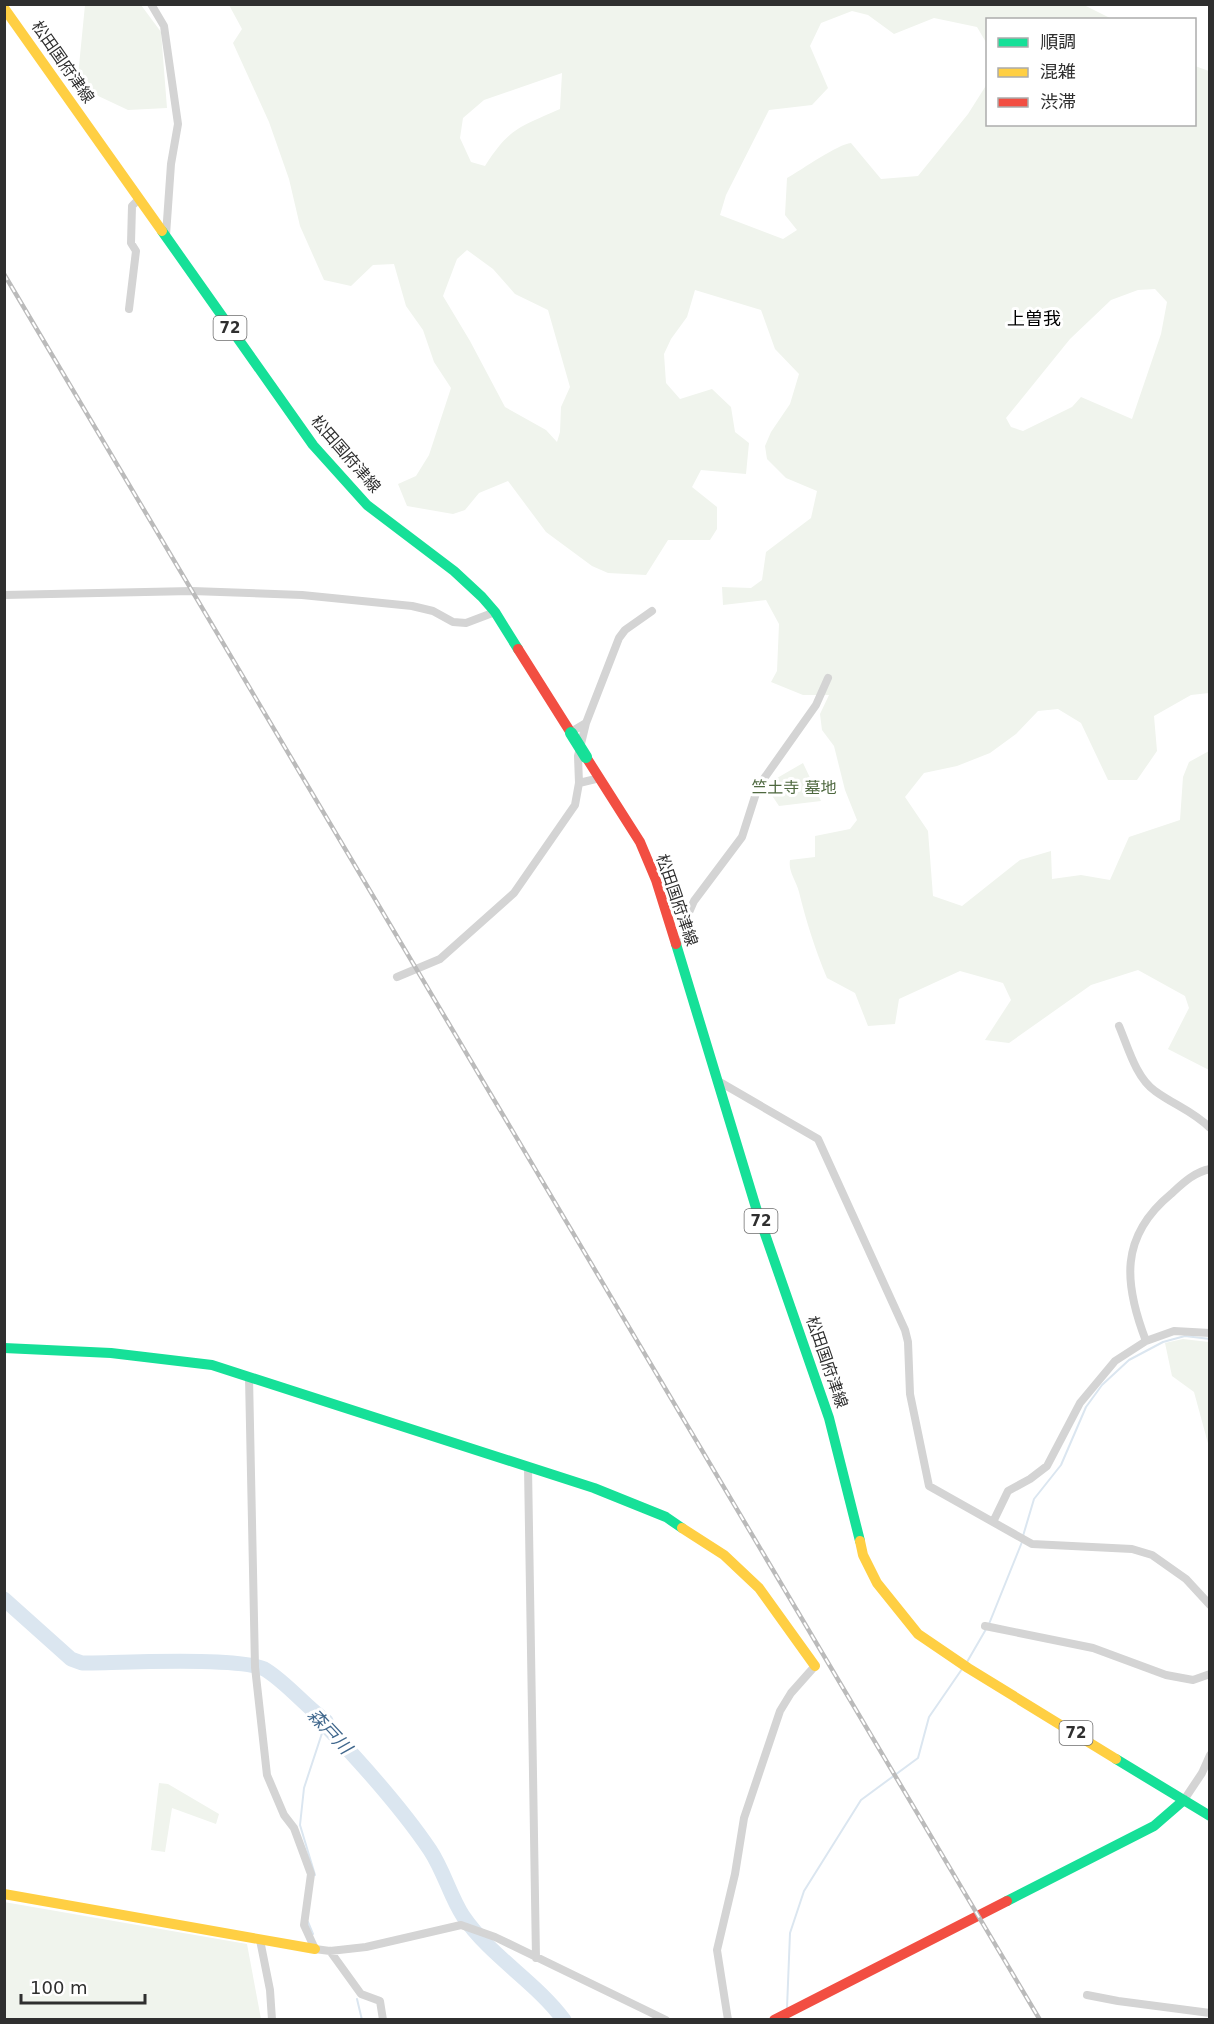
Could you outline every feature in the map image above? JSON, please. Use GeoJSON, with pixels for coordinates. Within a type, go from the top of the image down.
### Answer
{"type":"FeatureCollection","features":[{"type":"Feature","properties":{"kind":"main road","name":"松田国府津線"},"geometry":{"type":"LineString","coordinates":[[4,8],[313,445],[347,486],[374,510],[460,574],[495,612],[640,842],[656,880],[757,1210],[829,1419],[863,1555],[877,1583],[897,1611],[918,1634],[1209,1816]]}},
{"type":"Feature","properties":{"kind":"main road"},"geometry":{"type":"LineString","coordinates":[[4,1348],[174,1359],[212,1365],[594,1488],[666,1517],[724,1555],[759,1588],[815,1666]]}},
{"type":"Feature","properties":{"kind":"main road"},"geometry":{"type":"LineString","coordinates":[[783,2015],[1154,1826],[1184,1800]]}},
{"type":"Feature","properties":{"kind":"main road"},"geometry":{"type":"LineString","coordinates":[[4,1894],[315,1949]]}},
{"type":"Feature","properties":{"kind":"street"},"geometry":{"type":"LineString","coordinates":[[151,4],[164,26],[178,124],[171,164],[165,236]]}},
{"type":"Feature","properties":{"kind":"street"},"geometry":{"type":"LineString","coordinates":[[129,309],[136,251],[131,243],[132,206],[139,199]]}},
{"type":"Feature","properties":{"kind":"street"},"geometry":{"type":"LineString","coordinates":[[4,595],[192,591],[302,595],[412,606],[434,611],[453,622],[466,622],[495,612]]}},
{"type":"Feature","properties":{"kind":"street"},"geometry":{"type":"LineString","coordinates":[[397,977],[440,959],[514,893],[575,805],[579,783],[578,756],[586,723],[619,638],[625,630],[652,611]]}},
{"type":"Feature","properties":{"kind":"street"},"geometry":{"type":"LineString","coordinates":[[675,944],[683,938],[687,917],[694,901],[742,837],[758,787],[816,705],[828,678]]}},
{"type":"Feature","properties":{"kind":"street"},"geometry":{"type":"LineString","coordinates":[[571,733],[586,723]]}},
{"type":"Feature","properties":{"kind":"street"},"geometry":{"type":"LineString","coordinates":[[579,783],[600,778]]}},
{"type":"Feature","properties":{"kind":"street"},"geometry":{"type":"LineString","coordinates":[[1119,1026],[1146,1082],[1154,1091],[1193,1112],[1209,1128]]}},
{"type":"Feature","properties":{"kind":"street"},"geometry":{"type":"LineString","coordinates":[[718,1082],[818,1139],[905,1330],[908,1342],[910,1394],[929,1486],[1028,1542],[1069,1548],[1132,1549],[1152,1555],[1186,1579],[1209,1605]]}},
{"type":"Feature","properties":{"kind":"street"},"geometry":{"type":"LineString","coordinates":[[1146,1341],[1133,1307],[1131,1291],[1130,1260],[1134,1242],[1151,1211],[1187,1180],[1209,1169]]}},
{"type":"Feature","properties":{"kind":"street"},"geometry":{"type":"LineString","coordinates":[[993,1522],[1008,1491],[1038,1474],[1047,1466],[1080,1402],[1112,1364],[1146,1341],[1174,1331],[1209,1333]]}},
{"type":"Feature","properties":{"kind":"street"},"geometry":{"type":"LineString","coordinates":[[249,1377],[255,1666],[267,1775],[284,1815],[294,1828],[311,1874],[304,1924],[315,1949],[330,1951],[366,1947],[461,1925],[475,1929],[666,2019]]}},
{"type":"Feature","properties":{"kind":"street"},"geometry":{"type":"LineString","coordinates":[[528,1467],[536,1958]]}},
{"type":"Feature","properties":{"kind":"street"},"geometry":{"type":"LineString","coordinates":[[987,1627],[1093,1648],[1167,1676],[1193,1680],[1209,1674]]}},
{"type":"Feature","properties":{"kind":"street"},"geometry":{"type":"LineString","coordinates":[[728,2019],[717,1950],[735,1874],[744,1818],[780,1710],[791,1693],[815,1666]]}},
{"type":"Feature","properties":{"kind":"street"},"geometry":{"type":"LineString","coordinates":[[1184,1800],[1202,1773],[1209,1755]]}},
{"type":"Feature","properties":{"kind":"street"},"geometry":{"type":"LineString","coordinates":[[260,1940],[270,1990],[272,2019]]}},
{"type":"Feature","properties":{"kind":"street"},"geometry":{"type":"LineString","coordinates":[[330,1951],[361,1994],[380,2001],[383,2019]]}},
{"type":"Feature","properties":{"kind":"street"},"geometry":{"type":"LineString","coordinates":[[1087,1995],[1209,2013]]}},
{"type":"Feature","properties":{"kind":"green space"},"geometry":{"type":"Polygon","coordinates":[[[1082,4],[1110,18],[986,18],[986,42],[977,27],[934,18],[894,34],[868,15],[852,11],[821,23],[810,46],[828,88],[812,105],[769,110],[726,195],[720,215],[783,239],[797,230],[785,215],[787,178],[829,152],[851,143],[881,179],[918,176],[968,114],[986,86],[986,126],[1196,126],[1196,66],[1209,71],[1209,693],[1191,695],[1154,716],[1157,751],[1137,780],[1108,780],[1081,723],[1058,709],[1038,711],[1016,734],[990,753],[957,766],[924,773],[905,797],[928,831],[933,896],[962,906],[1020,860],[1051,851],[1052,879],[1081,875],[1110,880],[1129,837],[1180,820],[1183,777],[1189,762],[1209,751],[1209,1070],[1168,1049],[1189,1008],[1185,996],[1138,970],[1091,985],[1009,1043],[985,1040],[1011,1000],[1003,983],[960,971],[899,999],[895,1024],[868,1026],[855,993],[827,978],[790,868],[790,860],[815,857],[815,836],[850,829],[857,820],[845,790],[834,746],[822,730],[820,714],[829,695],[803,695],[771,682],[777,671],[779,624],[766,600],[723,605],[722,587],[751,588],[762,580],[766,552],[811,518],[817,491],[786,478],[767,459],[765,446],[771,432],[790,404],[799,374],[775,349],[761,310],[695,290],[687,317],[671,339],[664,354],[666,383],[680,399],[712,389],[731,407],[735,432],[749,443],[746,474],[701,470],[692,487],[717,507],[717,529],[710,540],[668,540],[646,575],[608,573],[592,566],[546,532],[508,481],[479,493],[465,510],[453,514],[407,506],[398,484],[416,476],[429,455],[451,388],[434,362],[423,330],[406,306],[394,264],[373,265],[351,286],[324,280],[300,226],[289,179],[269,122],[233,43],[242,29],[229,5],[1082,4]],[[562,73],[484,100],[463,118],[460,138],[471,162],[485,166],[509,136],[535,120],[560,109],[562,73]],[[467,250],[457,259],[443,296],[505,407],[546,430],[557,442],[560,432],[561,407],[570,387],[548,310],[515,294],[493,269],[467,250]],[[1155,289],[1138,290],[1111,300],[1070,339],[1006,418],[1011,427],[1023,431],[1072,407],[1081,397],[1132,419],[1161,334],[1167,302],[1155,289]]]}},
{"type":"Feature","properties":{"kind":"green space"},"geometry":{"type":"Polygon","coordinates":[[[85,5],[141,5],[161,32],[167,108],[128,110],[77,86],[85,5]]]}},
{"type":"Feature","properties":{"kind":"green space","name":"竺土寺 墓地"},"geometry":{"type":"Polygon","coordinates":[[[803,763],[821,801],[779,806],[765,785],[803,763]]]}},
{"type":"Feature","properties":{"kind":"green space"},"geometry":{"type":"Polygon","coordinates":[[[1183,1339],[1209,1342],[1209,1447],[1194,1392],[1172,1376],[1165,1343],[1183,1339]]]}},
{"type":"Feature","properties":{"kind":"green space"},"geometry":{"type":"Polygon","coordinates":[[[159,1783],[168,1784],[219,1814],[216,1824],[172,1808],[165,1852],[151,1850],[159,1783]]]}},
{"type":"Feature","properties":{"kind":"green space"},"geometry":{"type":"Polygon","coordinates":[[[4,1902],[247,1944],[261,2019],[5,2019],[4,1902]]]}},
{"type":"Feature","properties":{"kind":"waterway"},"geometry":{"type":"LineString","coordinates":[[1023,1536],[1034,1499],[1061,1465],[1086,1407],[1102,1385],[1129,1360],[1163,1342],[1185,1336],[1210,1339]]}},
{"type":"Feature","properties":{"kind":"waterway"},"geometry":{"type":"LineString","coordinates":[[967,1662],[989,1624],[1022,1542]]}},
{"type":"Feature","properties":{"kind":"waterway","name":"森戸川"},"geometry":{"type":"LineString","coordinates":[[4,1599],[71,1659],[82,1663],[178,1661],[233,1663],[266,1670],[274,1676],[326,1721],[328,1728],[407,1818],[435,1858],[458,1908],[474,1931],[540,1993],[564,2020]]}},
{"type":"Feature","properties":{"kind":"waterway"},"geometry":{"type":"LineString","coordinates":[[787,2008],[790,1933],[804,1891],[861,1800],[918,1758],[929,1717],[962,1669]]}},
{"type":"Feature","properties":{"kind":"waterway"},"geometry":{"type":"LineString","coordinates":[[315,1875],[300,1825],[304,1788],[326,1721]]}},
{"type":"Feature","properties":{"kind":"waterway"},"geometry":{"type":"LineString","coordinates":[[308,1922],[313,1934]]}},
{"type":"Feature","properties":{"kind":"waterway"},"geometry":{"type":"LineString","coordinates":[[357,1999],[362,2020]]}},
{"type":"Feature","properties":{"kind":"railway"},"geometry":{"type":"LineString","coordinates":[[4,274],[1040,2020]]}},
{"type":"Feature","properties":{"kind":"traffic: fast"},"geometry":{"type":"LineString","coordinates":[[162,231],[313,445],[367,505],[454,571],[482,597],[495,612],[518,649]]}},
{"type":"Feature","properties":{"kind":"traffic: fast"},"geometry":{"type":"LineString","coordinates":[[571,733],[586,757]]}},
{"type":"Feature","properties":{"kind":"traffic: fast"},"geometry":{"type":"LineString","coordinates":[[676,944],[757,1211],[829,1418],[860,1541]]}},
{"type":"Feature","properties":{"kind":"traffic: fast"},"geometry":{"type":"LineString","coordinates":[[4,1348],[111,1353],[212,1365],[594,1488],[666,1517],[682,1528]]}},
{"type":"Feature","properties":{"kind":"traffic: fast"},"geometry":{"type":"LineString","coordinates":[[1116,1759],[1210,1816]]}},
{"type":"Feature","properties":{"kind":"traffic: fast"},"geometry":{"type":"LineString","coordinates":[[1007,1901],[1154,1826],[1184,1800]]}},
{"type":"Feature","properties":{"kind":"traffic: slow"},"geometry":{"type":"LineString","coordinates":[[4,8],[162,231]]}},
{"type":"Feature","properties":{"kind":"traffic: slow"},"geometry":{"type":"LineString","coordinates":[[682,1528],[724,1555],[759,1588],[815,1666]]}},
{"type":"Feature","properties":{"kind":"traffic: slow"},"geometry":{"type":"LineString","coordinates":[[860,1541],[863,1555],[877,1583],[918,1634],[968,1668],[1116,1759]]}},
{"type":"Feature","properties":{"kind":"traffic: slow"},"geometry":{"type":"LineString","coordinates":[[4,1894],[315,1949]]}},
{"type":"Feature","properties":{"kind":"traffic: jam"},"geometry":{"type":"LineString","coordinates":[[518,649],[571,733]]}},
{"type":"Feature","properties":{"kind":"traffic: jam"},"geometry":{"type":"LineString","coordinates":[[586,757],[640,842],[656,880],[676,944]]}},
{"type":"Feature","properties":{"kind":"traffic: jam"},"geometry":{"type":"LineString","coordinates":[[774,2020],[1007,1901]]}},
{"type":"Feature","properties":{"kind":"district","name":"上曽我"},"geometry":{"type":"Point","coordinates":[1034,318]}}]}
